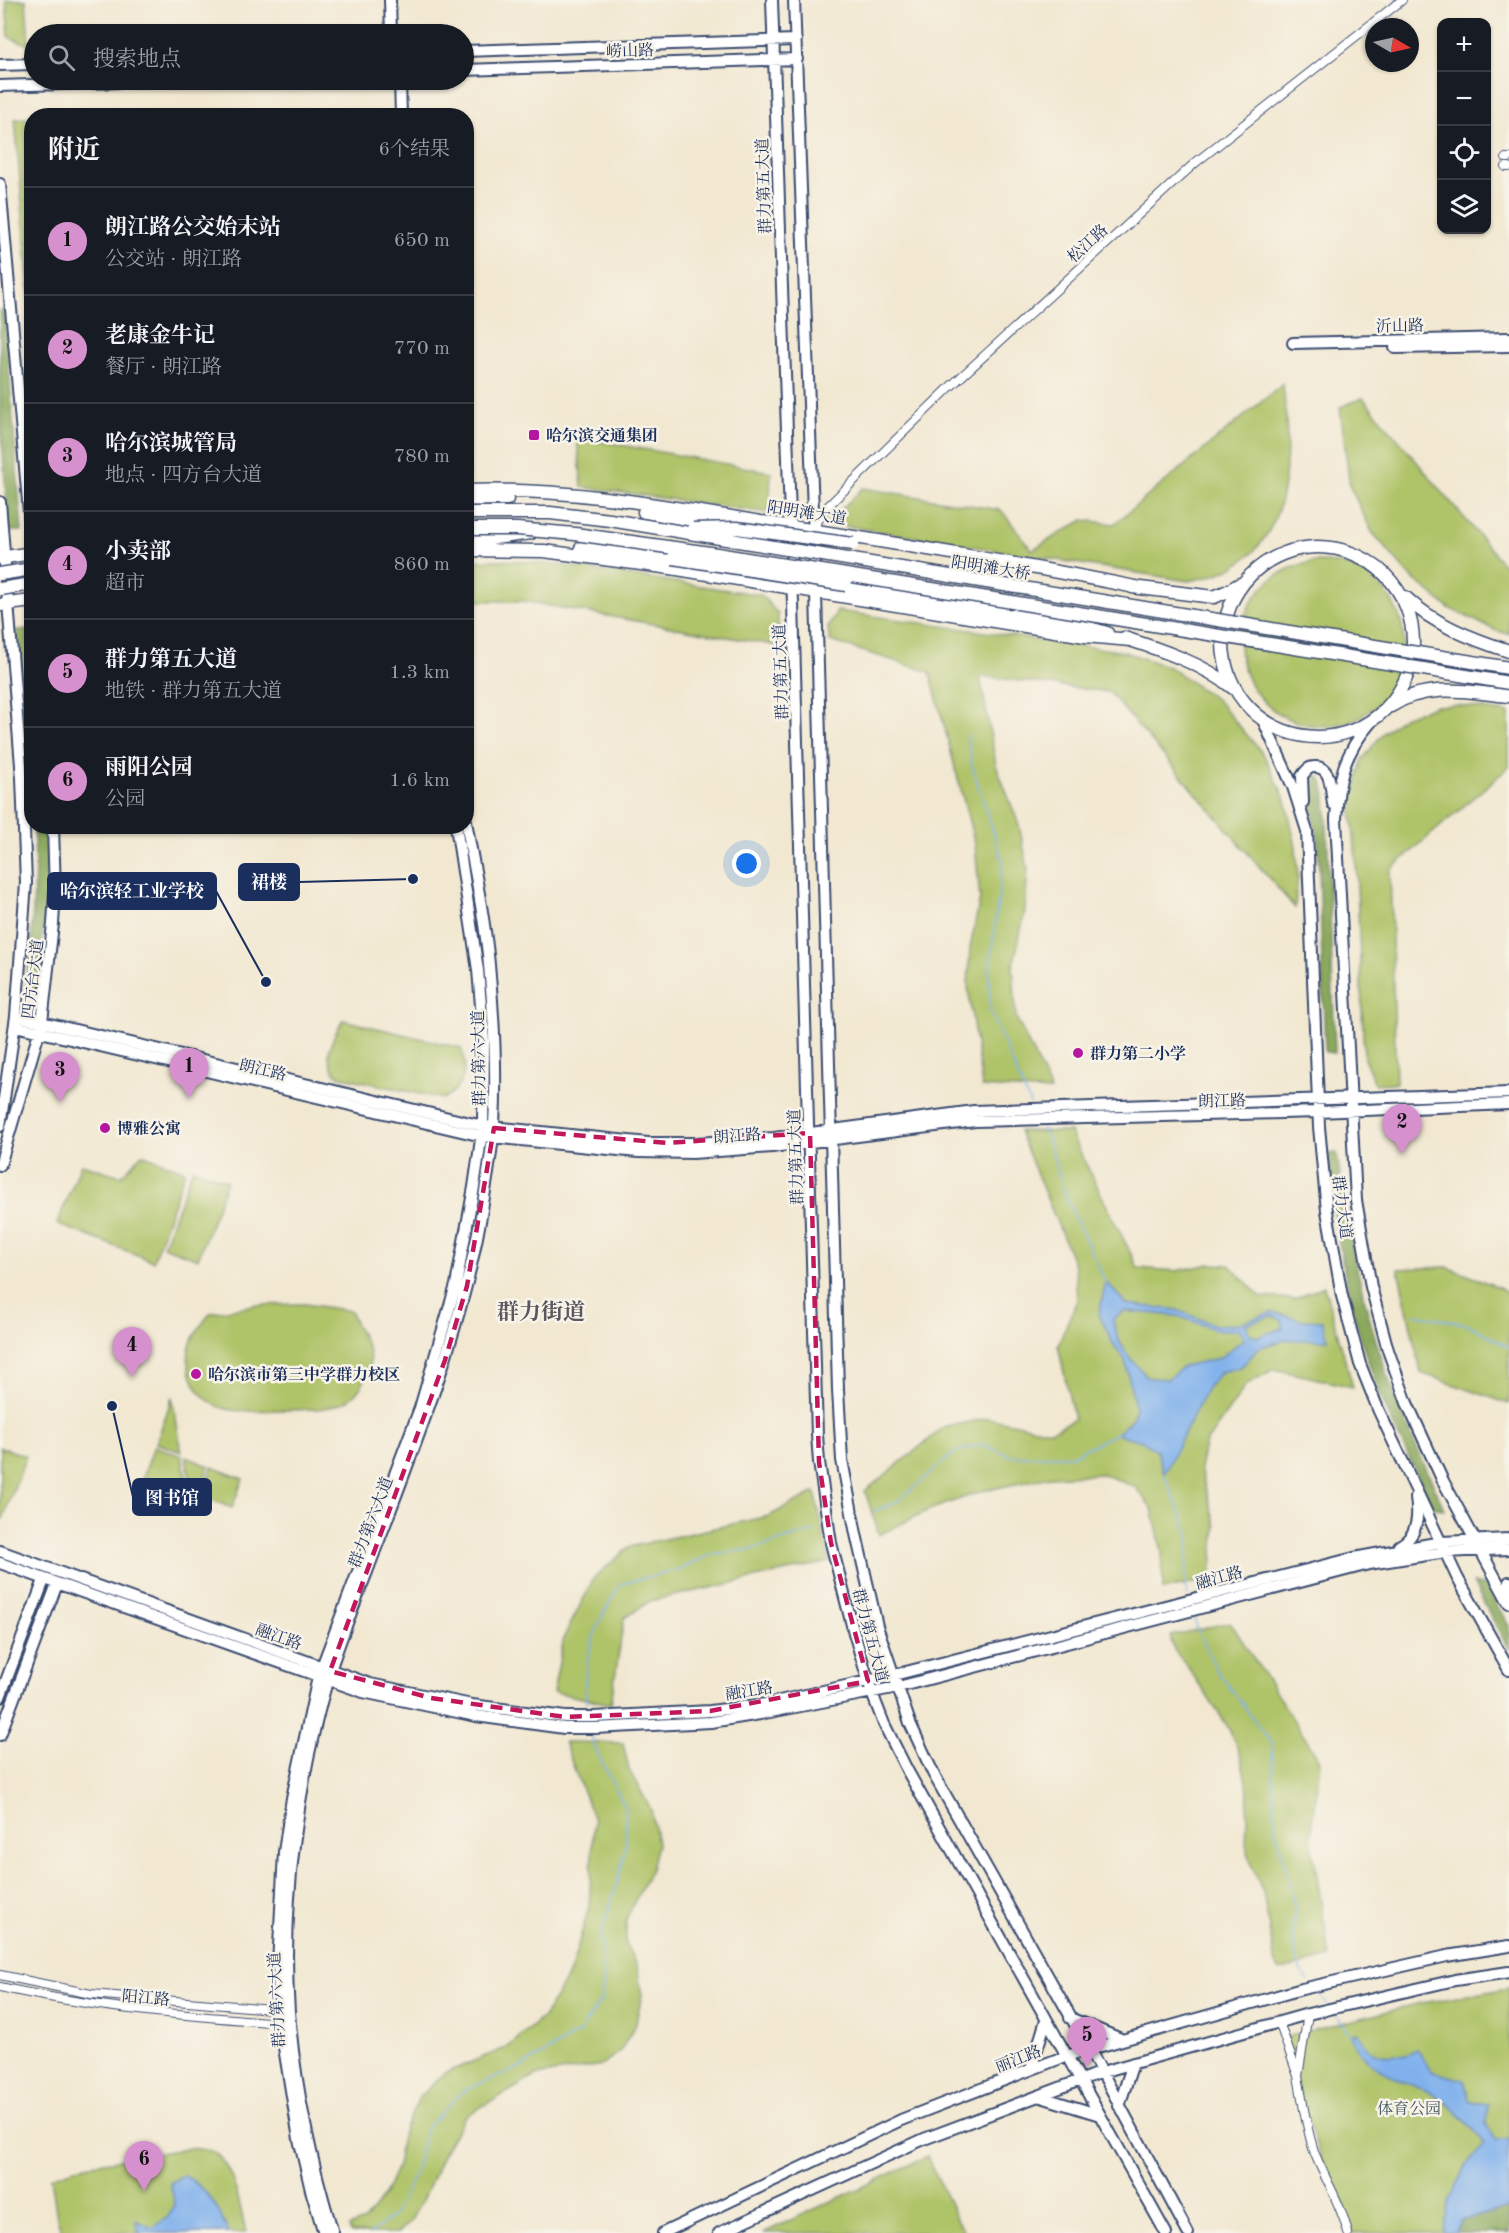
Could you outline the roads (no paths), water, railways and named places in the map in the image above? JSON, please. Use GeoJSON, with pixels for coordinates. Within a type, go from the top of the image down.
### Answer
{"type":"FeatureCollection","features":[{"type":"Feature","properties":{"kind":"highway","name":"阳明滩大道"},"geometry":{"type":"LineString","coordinates":[[474,497],[541,493],[680,508],[1140,588]]}},
{"type":"Feature","properties":{"kind":"highway"},"geometry":{"type":"LineString","coordinates":[[474,497],[566,502],[646,512],[737,528],[853,544],[1092,586],[1140,588],[1214,597],[1228,591],[1261,566],[1286,552],[1315,546],[1330,547],[1351,552],[1370,562],[1382,571],[1417,608],[1436,621],[1487,644],[1509,649]]}},
{"type":"Feature","properties":{"kind":"highway"},"geometry":{"type":"LineString","coordinates":[[474,498],[550,513]]}},
{"type":"Feature","properties":{"kind":"highway","name":"阳明滩大桥"},"geometry":{"type":"LineString","coordinates":[[474,513],[550,513],[667,530],[1509,668]]}},
{"type":"Feature","properties":{"kind":"highway"},"geometry":{"type":"LineString","coordinates":[[667,530],[737,528]]}},
{"type":"Feature","properties":{"kind":"highway","name":"阳明滩大桥"},"geometry":{"type":"LineString","coordinates":[[474,529],[545,531],[668,546],[1087,612],[1509,683]]}},
{"type":"Feature","properties":{"kind":"highway"},"geometry":{"type":"LineString","coordinates":[[474,541],[545,531]]}},
{"type":"Feature","properties":{"kind":"highway"},"geometry":{"type":"LineString","coordinates":[[474,542],[548,545],[673,558],[1086,627],[1131,640],[1202,668],[1218,676],[1235,689]]}},
{"type":"Feature","properties":{"kind":"highway"},"geometry":{"type":"LineString","coordinates":[[668,546],[716,565]]}},
{"type":"Feature","properties":{"kind":"highway"},"geometry":{"type":"LineString","coordinates":[[474,550],[544,552],[671,568],[1085,636],[1131,640]]}},
{"type":"Feature","properties":{"kind":"highway"},"geometry":{"type":"LineString","coordinates":[[2,558],[24,554]]}},
{"type":"Feature","properties":{"kind":"highway"},"geometry":{"type":"LineString","coordinates":[[0,574],[24,570]]}},
{"type":"Feature","properties":{"kind":"highway"},"geometry":{"type":"LineString","coordinates":[[1245,580],[1236,594],[1224,625],[1224,658],[1235,689],[1247,706],[1263,720],[1292,734],[1324,738],[1356,730],[1371,722],[1400,700],[1438,689],[1509,696]]}},
{"type":"Feature","properties":{"kind":"highway"},"geometry":{"type":"LineString","coordinates":[[0,589],[24,585]]}},
{"type":"Feature","properties":{"kind":"highway"},"geometry":{"type":"LineString","coordinates":[[1385,710],[1404,684],[1413,654],[1412,622],[1400,592]]}},
{"type":"Feature","properties":{"kind":"highway"},"geometry":{"type":"LineString","coordinates":[[4,604],[24,602]]}},
{"type":"Feature","properties":{"kind":"highway"},"geometry":{"type":"LineString","coordinates":[[1465,691],[1509,703]]}},
{"type":"Feature","properties":{"kind":"main road"},"geometry":{"type":"LineString","coordinates":[[390,0],[391,24]]}},
{"type":"Feature","properties":{"kind":"main road"},"geometry":{"type":"LineString","coordinates":[[397,0],[398,24]]}},
{"type":"Feature","properties":{"kind":"main road","name":"群力第五大道"},"geometry":{"type":"LineString","coordinates":[[772,0],[793,589],[817,1435],[831,1543],[868,1681],[884,1724],[907,1770],[1166,2233]]}},
{"type":"Feature","properties":{"kind":"main road","name":"群力第五大道"},"geometry":{"type":"LineString","coordinates":[[794,0],[816,593],[830,1135],[842,1460],[877,1626],[910,1723],[933,1773],[1101,2072],[1188,2233]]}},
{"type":"Feature","properties":{"kind":"main road","name":"崂山路"},"geometry":{"type":"LineString","coordinates":[[474,51],[796,40]]}},
{"type":"Feature","properties":{"kind":"main road","name":"崂山路"},"geometry":{"type":"LineString","coordinates":[[474,70],[797,59]]}},
{"type":"Feature","properties":{"kind":"main road"},"geometry":{"type":"LineString","coordinates":[[0,65],[24,64]]}},
{"type":"Feature","properties":{"kind":"main road"},"geometry":{"type":"LineString","coordinates":[[0,86],[24,85]]}},
{"type":"Feature","properties":{"kind":"main road"},"geometry":{"type":"LineString","coordinates":[[393,90],[394,108]]}},
{"type":"Feature","properties":{"kind":"main road"},"geometry":{"type":"LineString","coordinates":[[400,90],[401,108]]}},
{"type":"Feature","properties":{"kind":"main road"},"geometry":{"type":"LineString","coordinates":[[0,184],[24,456]]}},
{"type":"Feature","properties":{"kind":"main road","name":"沂山路"},"geometry":{"type":"LineString","coordinates":[[1509,338],[1293,346],[1509,346]]}},
{"type":"Feature","properties":{"kind":"main road","name":"四方台大道"},"geometry":{"type":"LineString","coordinates":[[0,502],[4,604],[24,823]]}},
{"type":"Feature","properties":{"kind":"main road","name":"群力大道"},"geometry":{"type":"LineString","coordinates":[[1263,720],[1293,787],[1306,831],[1317,1100],[1327,1210],[1342,1296],[1357,1354],[1378,1409],[1457,1577],[1509,1670]]}},
{"type":"Feature","properties":{"kind":"main road","name":"群力大道"},"geometry":{"type":"LineString","coordinates":[[1371,722],[1348,753],[1338,791],[1336,819],[1349,1098],[1358,1216],[1371,1287],[1388,1350],[1407,1403],[1442,1479],[1509,1603]]}},
{"type":"Feature","properties":{"kind":"main road"},"geometry":{"type":"LineString","coordinates":[[1306,831],[1301,779],[1311,767],[1320,767],[1327,773],[1336,819]]}},
{"type":"Feature","properties":{"kind":"main road","name":"四方台大道"},"geometry":{"type":"LineString","coordinates":[[0,1126],[16,1021],[25,922],[25,834]]}},
{"type":"Feature","properties":{"kind":"main road","name":"四方台大道"},"geometry":{"type":"LineString","coordinates":[[0,1165],[41,1027],[54,913],[53,834]]}},
{"type":"Feature","properties":{"kind":"main road","name":"群力第六大道"},"geometry":{"type":"LineString","coordinates":[[457,834],[478,970],[488,1132]]}},
{"type":"Feature","properties":{"kind":"main road","name":"群力第六大道"},"geometry":{"type":"LineString","coordinates":[[324,2233],[299,2139],[278,1965],[284,1852],[292,1798],[324,1674],[420,1408],[456,1285],[488,1132],[494,1036],[489,962],[468,834]]}},
{"type":"Feature","properties":{"kind":"main road","name":"朗江路"},"geometry":{"type":"LineString","coordinates":[[16,1021],[488,1132],[609,1150],[667,1153],[735,1150],[830,1135],[947,1124],[1005,1115],[1318,1113],[1509,1104]]}},
{"type":"Feature","properties":{"kind":"main road","name":"朗江路"},"geometry":{"type":"LineString","coordinates":[[1046,1114],[1349,1098],[1509,1093]]}},
{"type":"Feature","properties":{"kind":"main road"},"geometry":{"type":"LineString","coordinates":[[1387,1551],[1408,1540],[1415,1530],[1418,1509],[1414,1485]]}},
{"type":"Feature","properties":{"kind":"main road","name":"融江路"},"geometry":{"type":"LineString","coordinates":[[594,1723],[766,1704],[1443,1547],[1475,1540],[1509,1539]]}},
{"type":"Feature","properties":{"kind":"main road","name":"融江路"},"geometry":{"type":"LineString","coordinates":[[1204,1602],[1325,1564],[1387,1551],[1443,1547],[1481,1551],[1509,1549]]}},
{"type":"Feature","properties":{"kind":"main road","name":"融江路"},"geometry":{"type":"LineString","coordinates":[[0,1551],[324,1674],[363,1692],[432,1708],[564,1722],[711,1722],[760,1714],[898,1687],[1172,1610]]}},
{"type":"Feature","properties":{"kind":"main road","name":"融江路"},"geometry":{"type":"LineString","coordinates":[[0,1563],[44,1580],[324,1674]]}},
{"type":"Feature","properties":{"kind":"main road"},"geometry":{"type":"LineString","coordinates":[[0,1697],[44,1580]]}},
{"type":"Feature","properties":{"kind":"main road"},"geometry":{"type":"LineString","coordinates":[[1509,1582],[1509,1598]]}},
{"type":"Feature","properties":{"kind":"main road"},"geometry":{"type":"LineString","coordinates":[[0,1735],[57,1584]]}},
{"type":"Feature","properties":{"kind":"main road","name":"丽江路"},"geometry":{"type":"LineString","coordinates":[[663,2233],[901,2120],[1066,2056],[1302,1989],[1447,1956],[1509,1946]]}},
{"type":"Feature","properties":{"kind":"main road"},"geometry":{"type":"LineString","coordinates":[[719,2233],[924,2139],[1101,2072],[1308,2014],[1455,1980],[1509,1972]]}},
{"type":"Feature","properties":{"kind":"main road"},"geometry":{"type":"LineString","coordinates":[[1070,2018],[1121,2039]]}},
{"type":"Feature","properties":{"kind":"main road"},"geometry":{"type":"LineString","coordinates":[[1031,2069],[1046,2020]]}},
{"type":"Feature","properties":{"kind":"main road","name":"群力第六大道"},"geometry":{"type":"LineString","coordinates":[[285,2023],[316,2174],[333,2233]]}},
{"type":"Feature","properties":{"kind":"main road"},"geometry":{"type":"LineString","coordinates":[[1119,2106],[1133,2063]]}},
{"type":"Feature","properties":{"kind":"main road"},"geometry":{"type":"LineString","coordinates":[[1038,2096],[1100,2115]]}},
{"type":"Feature","properties":{"kind":"street","name":"松江路"},"geometry":{"type":"LineString","coordinates":[[812,530],[825,509],[934,402],[1195,164],[1402,0]]}},
{"type":"Feature","properties":{"kind":"street","name":"阳江路"},"geometry":{"type":"LineString","coordinates":[[0,1975],[91,1994],[284,2010]]}},
{"type":"Feature","properties":{"kind":"street","name":"阳江路"},"geometry":{"type":"LineString","coordinates":[[0,1987],[113,2008],[285,2023]]}},
{"type":"Feature","properties":{"kind":"street"},"geometry":{"type":"LineString","coordinates":[[1298,2076],[1308,2014]]}},
{"type":"Feature","properties":{"kind":"street"},"geometry":{"type":"LineString","coordinates":[[1279,2022],[1298,2076],[1306,2122],[1316,2154],[1336,2196],[1348,2233]]}},
{"type":"Feature","properties":{"kind":"water"},"geometry":{"type":"Polygon","coordinates":[[[1106,1282],[1126,1304],[1177,1310],[1218,1326],[1240,1323],[1273,1312],[1301,1320],[1322,1321],[1328,1340],[1286,1340],[1260,1347],[1241,1367],[1221,1372],[1207,1388],[1164,1474],[1157,1451],[1142,1441],[1116,1434],[1133,1418],[1135,1407],[1125,1360],[1112,1342],[1099,1314],[1106,1282]],[[1125,1311],[1113,1319],[1114,1328],[1131,1359],[1149,1378],[1168,1379],[1184,1366],[1220,1358],[1244,1339],[1239,1329],[1220,1331],[1178,1316],[1125,1311]],[[1272,1316],[1246,1324],[1249,1334],[1257,1337],[1283,1328],[1282,1320],[1272,1316]]]}},
{"type":"Feature","properties":{"kind":"water"},"geometry":{"type":"Polygon","coordinates":[[[1357,2032],[1367,2047],[1385,2056],[1403,2056],[1417,2049],[1431,2071],[1464,2080],[1470,2102],[1488,2104],[1486,2124],[1496,2140],[1509,2138],[1509,2207],[1461,2221],[1455,2233],[1443,2233],[1447,2206],[1465,2167],[1485,2144],[1440,2098],[1423,2088],[1393,2077],[1370,2062],[1354,2043],[1351,2035],[1357,2032]]]}},
{"type":"Feature","properties":{"kind":"water"},"geometry":{"type":"Polygon","coordinates":[[[183,2175],[205,2192],[229,2233],[139,2233],[136,2220],[152,2228],[168,2217],[175,2205],[170,2183],[183,2175]]]}},
{"type":"Feature","properties":{"kind":"waterway"},"geometry":{"type":"LineString","coordinates":[[967,735],[972,766],[1003,862],[989,971],[990,1011],[1030,1104]]}},
{"type":"Feature","properties":{"kind":"waterway"},"geometry":{"type":"LineString","coordinates":[[1040,1124],[1047,1137],[1068,1202],[1106,1283]]}},
{"type":"Feature","properties":{"kind":"waterway"},"geometry":{"type":"LineString","coordinates":[[1414,1314],[1469,1325],[1509,1347]]}},
{"type":"Feature","properties":{"kind":"waterway"},"geometry":{"type":"LineString","coordinates":[[874,1511],[897,1502],[955,1452],[981,1444],[1011,1456],[1071,1456],[1117,1433]]}},
{"type":"Feature","properties":{"kind":"waterway"},"geometry":{"type":"LineString","coordinates":[[1164,1474],[1189,1534],[1185,1586],[1188,1596]]}},
{"type":"Feature","properties":{"kind":"waterway"},"geometry":{"type":"LineString","coordinates":[[588,1712],[585,1678],[591,1645],[603,1614],[621,1584],[681,1569],[712,1554],[750,1550],[814,1531]]}},
{"type":"Feature","properties":{"kind":"waterway"},"geometry":{"type":"LineString","coordinates":[[1193,1615],[1216,1669],[1272,1744],[1275,1827],[1295,1907],[1292,1939],[1300,1970],[1309,1982]]}},
{"type":"Feature","properties":{"kind":"waterway"},"geometry":{"type":"LineString","coordinates":[[371,2233],[393,2216],[413,2178],[427,2127],[463,2091],[523,2066],[580,2032],[601,2000],[604,1979],[601,1933],[618,1880],[626,1844],[625,1807],[595,1748],[591,1732]]}},
{"type":"Feature","properties":{"kind":"waterway"},"geometry":{"type":"LineString","coordinates":[[1316,1990],[1328,2005]]}},
{"type":"Feature","properties":{"kind":"waterway"},"geometry":{"type":"LineString","coordinates":[[1334,2014],[1352,2036]]}},
{"type":"Feature","properties":{"kind":"place","name":"哈尔滨交通集团"},"geometry":{"type":"Point","coordinates":[534,435]}},
{"type":"Feature","properties":{"kind":"place","name":"裙楼"},"geometry":{"type":"Point","coordinates":[413,879]}},
{"type":"Feature","properties":{"kind":"place","name":"哈尔滨轻工业学校"},"geometry":{"type":"Point","coordinates":[266,982]}},
{"type":"Feature","properties":{"kind":"place","name":"群力第二小学"},"geometry":{"type":"Point","coordinates":[1078,1053]}},
{"type":"Feature","properties":{"kind":"place","name":"朗江路公交始末站"},"geometry":{"type":"Point","coordinates":[189,1098]}},
{"type":"Feature","properties":{"kind":"place","name":"哈尔滨城管局"},"geometry":{"type":"Point","coordinates":[60,1102]}},
{"type":"Feature","properties":{"kind":"place","name":"博雅公寓"},"geometry":{"type":"Point","coordinates":[105,1128]}},
{"type":"Feature","properties":{"kind":"place","name":"老康金牛记"},"geometry":{"type":"Point","coordinates":[1402,1154]}},
{"type":"Feature","properties":{"kind":"place","name":"哈尔滨市第三中学群力校区"},"geometry":{"type":"Point","coordinates":[196,1374]}},
{"type":"Feature","properties":{"kind":"place","name":"小卖部"},"geometry":{"type":"Point","coordinates":[132,1377]}},
{"type":"Feature","properties":{"kind":"place","name":"图书馆"},"geometry":{"type":"Point","coordinates":[112,1406]}},
{"type":"Feature","properties":{"kind":"place","name":"群力第五大道"},"geometry":{"type":"Point","coordinates":[1087,2067]}},
{"type":"Feature","properties":{"kind":"place","name":"雨阳公园"},"geometry":{"type":"Point","coordinates":[144,2191]}},
{"type":"Feature","properties":{"kind":"district","name":"群力街道"},"geometry":{"type":"Point","coordinates":[541,1311]}},
{"type":"Feature","properties":{"kind":"park label","name":"体育公园"},"geometry":{"type":"Point","coordinates":[1409,2108]}}]}
